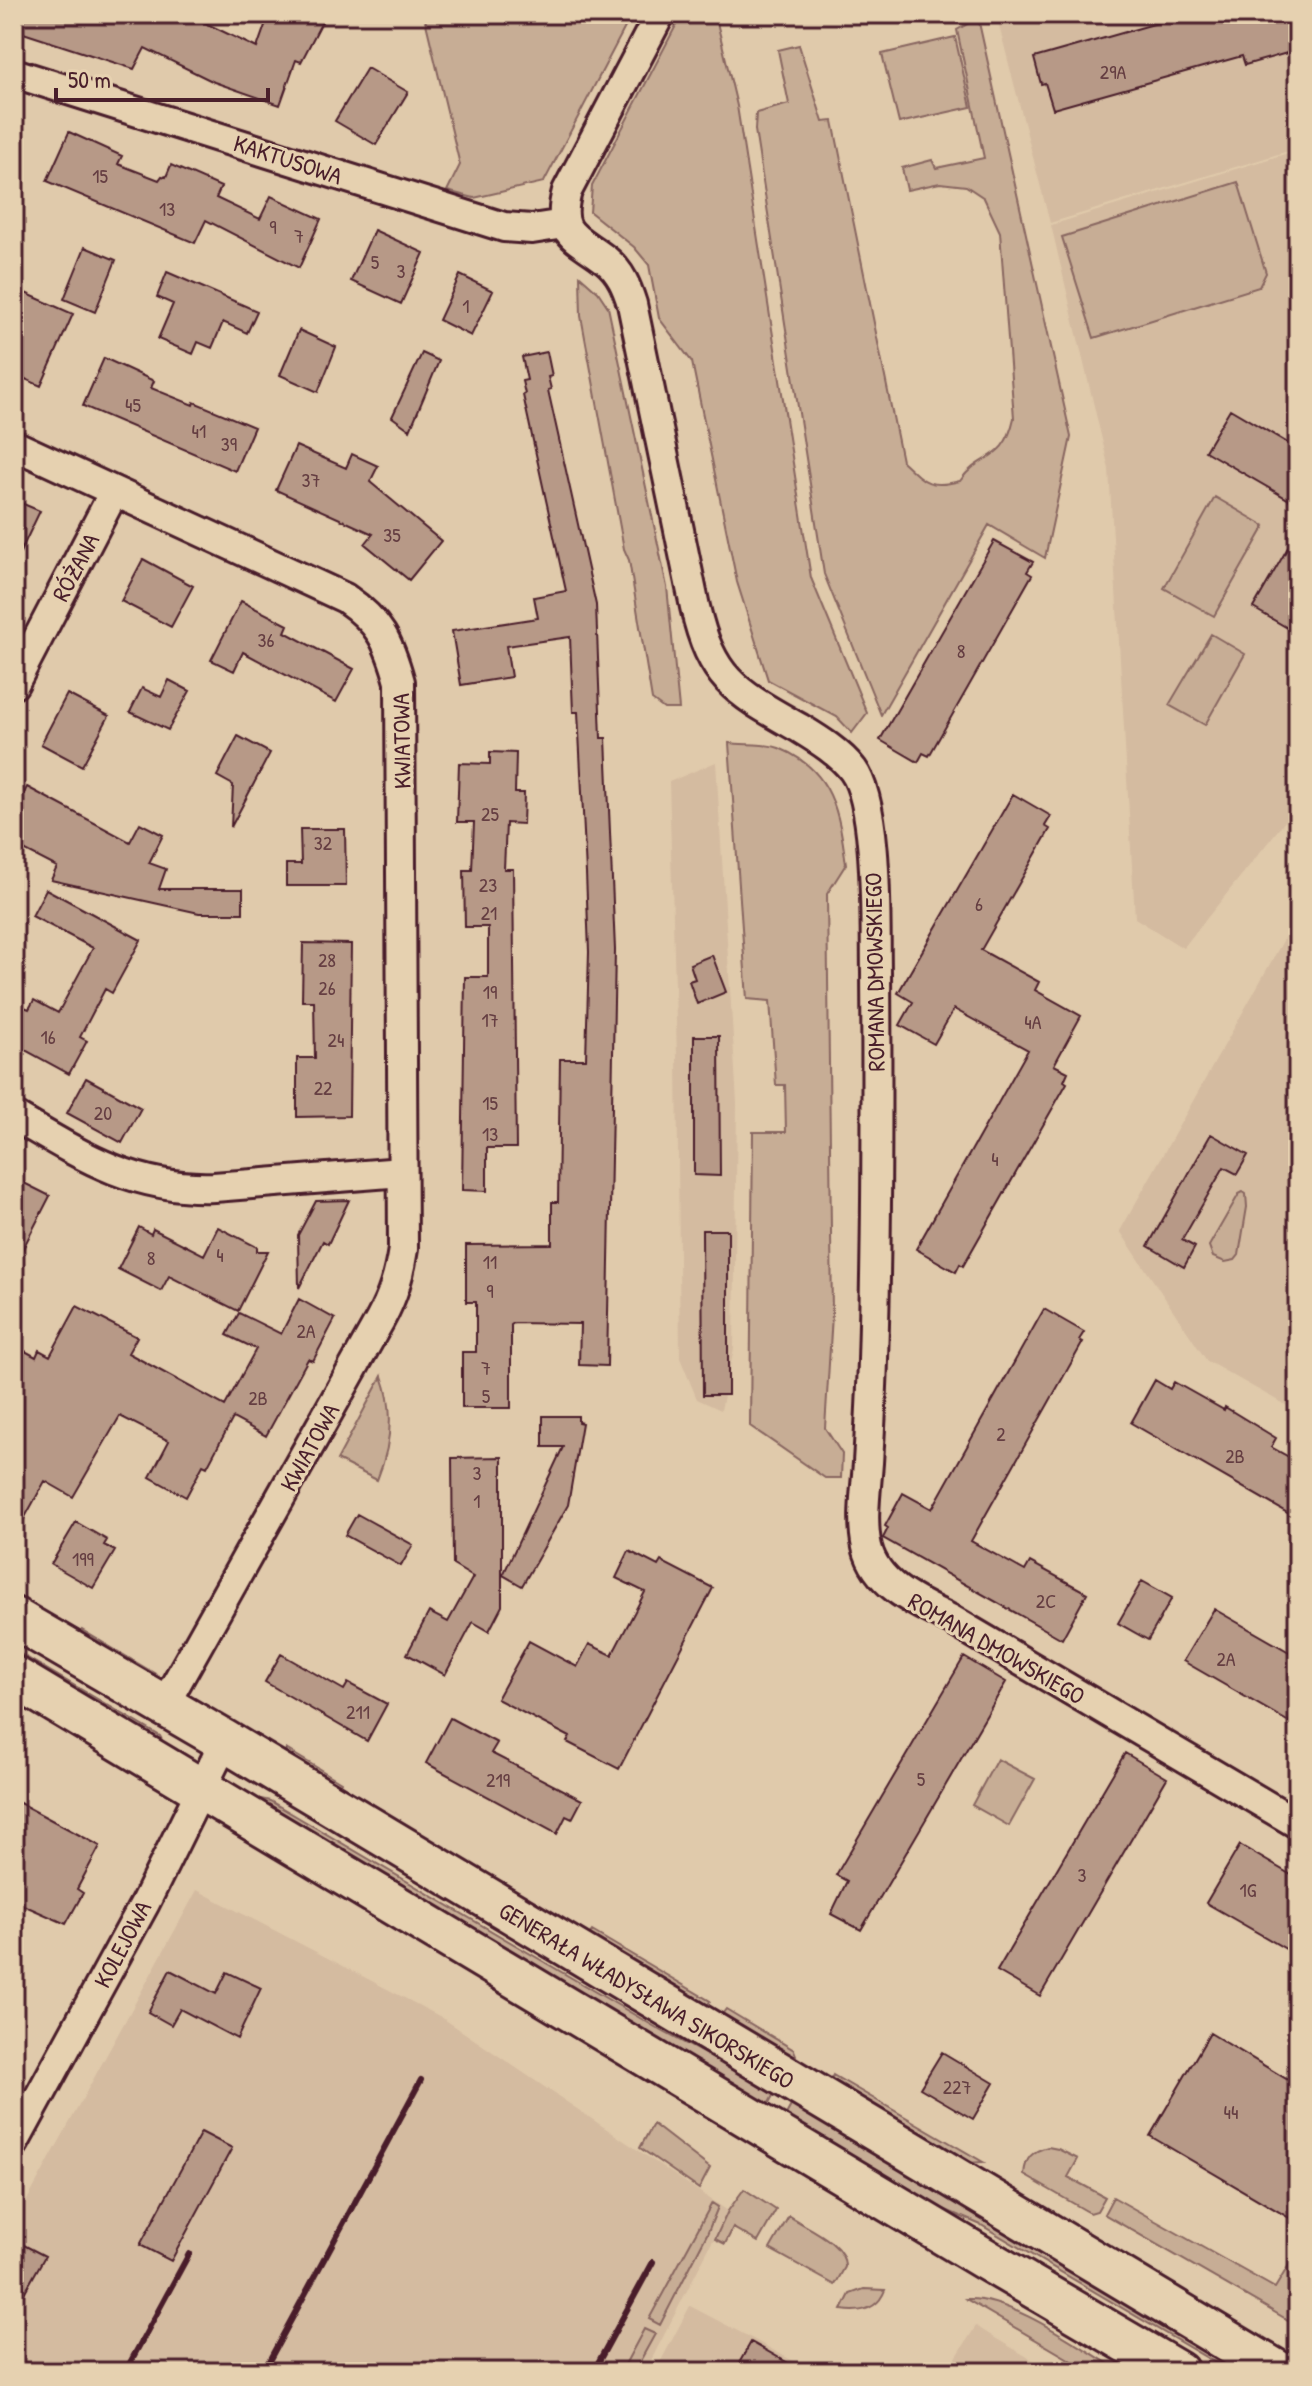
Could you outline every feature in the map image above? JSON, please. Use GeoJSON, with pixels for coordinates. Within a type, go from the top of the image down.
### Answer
{"type":"FeatureCollection","features":[{"type":"Feature","properties":{"kind":"main road","name":"GENERAŁA WŁADYSŁAWA SIKORSKIEGO"},"geometry":{"type":"LineString","coordinates":[[14,1618],[1279,2372]]}},
{"type":"Feature","properties":{"kind":"main road"},"geometry":{"type":"LineString","coordinates":[[14,1677],[1178,2372]]}},
{"type":"Feature","properties":{"kind":"street"},"geometry":{"type":"LineString","coordinates":[[564,224],[563,204],[567,191],[660,14]]}},
{"type":"Feature","properties":{"kind":"street","name":"KAKTUSOWA"},"geometry":{"type":"LineString","coordinates":[[14,73],[504,227],[532,229],[564,224]]}},
{"type":"Feature","properties":{"kind":"street","name":"ROMANA DMOWSKIEGO"},"geometry":{"type":"LineString","coordinates":[[564,224],[572,238],[609,262],[625,283],[632,304],[695,607],[708,653],[717,669],[733,686],[836,754],[854,770],[865,797],[871,829],[876,971],[873,1358],[865,1508],[867,1548],[889,1582],[904,1595],[952,1620],[1298,1824]]}},
{"type":"Feature","properties":{"kind":"street","name":"KWIATOWA"},"geometry":{"type":"LineString","coordinates":[[14,445],[325,587],[364,611],[378,626],[388,642],[400,682],[403,1249],[395,1293],[163,1707]]}},
{"type":"Feature","properties":{"kind":"street","name":"RÓŻANA"},"geometry":{"type":"LineString","coordinates":[[14,684],[114,492]]}},
{"type":"Feature","properties":{"kind":"street"},"geometry":{"type":"LineString","coordinates":[[14,1116],[85,1158],[157,1184],[187,1188],[214,1187],[402,1172]]}},
{"type":"Feature","properties":{"kind":"street","name":"KOLEJOWA"},"geometry":{"type":"LineString","coordinates":[[14,2143],[145,1903],[225,1741]]}},
{"type":"Feature","properties":{"kind":"shaded area"},"geometry":{"type":"Polygon","coordinates":[[[412,14],[632,14],[544,182],[474,198],[447,191],[460,165],[425,19],[412,14]]]}},
{"type":"Feature","properties":{"kind":"shaded area"},"geometry":{"type":"Polygon","coordinates":[[[682,14],[715,14],[737,106],[811,578],[867,713],[852,733],[837,717],[768,680],[737,582],[692,362],[659,318],[649,265],[634,247],[590,212],[592,186],[682,14]]]}},
{"type":"Feature","properties":{"kind":"shaded area"},"geometry":{"type":"Polygon","coordinates":[[[996,14],[1298,14],[1298,148],[1050,223],[996,14]]]}},
{"type":"Feature","properties":{"kind":"shaded area"},"geometry":{"type":"Polygon","coordinates":[[[978,18],[1071,437],[1045,558],[989,525],[881,715],[824,574],[755,130],[756,113],[789,104],[778,50],[799,45],[823,122],[833,121],[902,461],[928,482],[941,484],[960,481],[1004,443],[1014,418],[1000,232],[984,198],[966,186],[940,183],[907,190],[902,168],[932,160],[936,168],[984,158],[957,30],[978,18]]]}},
{"type":"Feature","properties":{"kind":"shaded area"},"geometry":{"type":"Polygon","coordinates":[[[955,37],[971,107],[899,123],[882,54],[955,37]]]}},
{"type":"Feature","properties":{"kind":"shaded area"},"geometry":{"type":"Polygon","coordinates":[[[1298,150],[1298,805],[1183,948],[1135,918],[1109,469],[1051,225],[1298,150]]]}},
{"type":"Feature","properties":{"kind":"shaded area"},"geometry":{"type":"Polygon","coordinates":[[[1238,182],[1266,273],[1259,287],[1094,338],[1062,237],[1238,182]]]}},
{"type":"Feature","properties":{"kind":"shaded area"},"geometry":{"type":"Polygon","coordinates":[[[580,276],[598,292],[608,307],[667,587],[679,709],[664,709],[652,700],[629,560],[624,549],[581,316],[580,276]]]}},
{"type":"Feature","properties":{"kind":"shaded area"},"geometry":{"type":"Polygon","coordinates":[[[1215,497],[1265,526],[1214,616],[1164,588],[1215,497]]]}},
{"type":"Feature","properties":{"kind":"shaded area"},"geometry":{"type":"Polygon","coordinates":[[[1211,634],[1245,654],[1205,725],[1169,705],[1211,634]]]}},
{"type":"Feature","properties":{"kind":"shaded area"},"geometry":{"type":"Polygon","coordinates":[[[729,743],[779,748],[811,768],[822,781],[836,811],[846,864],[827,894],[832,1315],[825,1428],[842,1454],[841,1478],[825,1478],[750,1426],[753,1132],[786,1132],[785,1085],[776,1085],[770,1001],[747,999],[729,743]]]}},
{"type":"Feature","properties":{"kind":"shaded area"},"geometry":{"type":"Polygon","coordinates":[[[716,762],[737,1103],[734,1349],[721,1410],[697,1399],[680,1358],[677,1056],[669,782],[716,762]]]}},
{"type":"Feature","properties":{"kind":"shaded area"},"geometry":{"type":"Polygon","coordinates":[[[1298,914],[1298,1412],[1207,1361],[1120,1231],[1298,914]]]}},
{"type":"Feature","properties":{"kind":"shaded area"},"geometry":{"type":"Polygon","coordinates":[[[1243,1192],[1247,1207],[1239,1255],[1235,1260],[1225,1262],[1213,1257],[1209,1246],[1243,1192]]]}},
{"type":"Feature","properties":{"kind":"shaded area"},"geometry":{"type":"Polygon","coordinates":[[[382,1376],[389,1402],[390,1428],[386,1454],[377,1480],[337,1460],[382,1376]]]}},
{"type":"Feature","properties":{"kind":"shaded area"},"geometry":{"type":"Polygon","coordinates":[[[82,1630],[154,1673],[146,1675],[77,1640],[82,1630]]]}},
{"type":"Feature","properties":{"kind":"shaded area"},"geometry":{"type":"Polygon","coordinates":[[[14,1650],[160,1736],[164,1744],[14,1660],[14,1650]]]}},
{"type":"Feature","properties":{"kind":"shaded area"},"geometry":{"type":"Polygon","coordinates":[[[286,1749],[341,1782],[336,1790],[282,1757],[286,1749]]]}},
{"type":"Feature","properties":{"kind":"shaded area"},"geometry":{"type":"Polygon","coordinates":[[[997,1759],[1035,1779],[1009,1826],[972,1805],[997,1759]]]}},
{"type":"Feature","properties":{"kind":"shaded area"},"geometry":{"type":"Polygon","coordinates":[[[261,1799],[270,1801],[662,2031],[775,2092],[764,2112],[258,1802],[261,1799]]]}},
{"type":"Feature","properties":{"kind":"shaded area"},"geometry":{"type":"Polygon","coordinates":[[[197,1890],[441,2017],[728,2211],[645,2372],[14,2372],[14,2224],[197,1890]]]}},
{"type":"Feature","properties":{"kind":"shaded area"},"geometry":{"type":"Polygon","coordinates":[[[592,1931],[710,2001],[706,2009],[585,1941],[592,1931]]]}},
{"type":"Feature","properties":{"kind":"shaded area"},"geometry":{"type":"Polygon","coordinates":[[[726,2009],[794,2050],[796,2055],[792,2060],[720,2017],[726,2009]]]}},
{"type":"Feature","properties":{"kind":"shaded area"},"geometry":{"type":"Polygon","coordinates":[[[833,2075],[983,2162],[967,2163],[828,2085],[833,2075]]]}},
{"type":"Feature","properties":{"kind":"shaded area"},"geometry":{"type":"Polygon","coordinates":[[[793,2102],[1248,2372],[1231,2372],[981,2225],[894,2188],[782,2122],[793,2102]]]}},
{"type":"Feature","properties":{"kind":"shaded area"},"geometry":{"type":"Polygon","coordinates":[[[653,2124],[710,2168],[699,2189],[640,2148],[653,2124]]]}},
{"type":"Feature","properties":{"kind":"shaded area"},"geometry":{"type":"Polygon","coordinates":[[[1048,2147],[1078,2159],[1068,2177],[1105,2197],[1097,2211],[1090,2213],[1024,2175],[1030,2156],[1048,2147]]]}},
{"type":"Feature","properties":{"kind":"shaded area"},"geometry":{"type":"Polygon","coordinates":[[[744,2189],[776,2210],[758,2242],[733,2228],[725,2244],[715,2239],[728,2211],[744,2189]]]}},
{"type":"Feature","properties":{"kind":"shaded area"},"geometry":{"type":"Polygon","coordinates":[[[1113,2197],[1275,2288],[1298,2250],[1298,2318],[1288,2320],[1104,2214],[1113,2197]]]}},
{"type":"Feature","properties":{"kind":"shaded area"},"geometry":{"type":"Polygon","coordinates":[[[712,2203],[718,2207],[707,2234],[660,2325],[649,2319],[712,2203]]]}},
{"type":"Feature","properties":{"kind":"shaded area"},"geometry":{"type":"Polygon","coordinates":[[[789,2216],[832,2243],[844,2258],[845,2267],[835,2285],[770,2249],[789,2216]]]}},
{"type":"Feature","properties":{"kind":"shaded area"},"geometry":{"type":"Polygon","coordinates":[[[864,2289],[885,2290],[878,2302],[868,2308],[842,2310],[850,2294],[864,2289]]]}},
{"type":"Feature","properties":{"kind":"shaded area"},"geometry":{"type":"Polygon","coordinates":[[[966,2299],[984,2300],[1025,2315],[1122,2372],[1091,2372],[966,2299]]]}},
{"type":"Feature","properties":{"kind":"shaded area"},"geometry":{"type":"Polygon","coordinates":[[[690,2306],[753,2339],[813,2372],[655,2372],[690,2306]]]}},
{"type":"Feature","properties":{"kind":"shaded area"},"geometry":{"type":"Polygon","coordinates":[[[976,2326],[995,2338],[1053,2372],[947,2372],[976,2326]]]}},
{"type":"Feature","properties":{"kind":"shaded area"},"geometry":{"type":"Polygon","coordinates":[[[644,2329],[655,2334],[634,2372],[621,2372],[644,2329]]]}},
{"type":"Feature","properties":{"kind":"building"},"geometry":{"type":"Polygon","coordinates":[[[14,14],[187,14],[257,48],[269,14],[326,14],[301,62],[296,60],[280,105],[214,82],[145,48],[134,69],[14,30],[14,14]]]}},
{"type":"Feature","properties":{"kind":"building"},"geometry":{"type":"Polygon","coordinates":[[[1189,14],[1230,14],[1232,21],[1256,14],[1284,14],[1294,51],[1245,65],[1242,56],[1053,109],[1045,83],[1041,84],[1034,58],[1189,14]]]}},
{"type":"Feature","properties":{"kind":"building"},"geometry":{"type":"Polygon","coordinates":[[[367,68],[408,92],[376,145],[335,121],[367,68]]]}},
{"type":"Feature","properties":{"kind":"building"},"geometry":{"type":"Polygon","coordinates":[[[69,132],[122,156],[118,164],[159,180],[162,176],[166,177],[171,165],[221,187],[216,198],[260,219],[271,196],[321,219],[299,268],[206,220],[195,243],[47,181],[69,132]]]}},
{"type":"Feature","properties":{"kind":"building"},"geometry":{"type":"Polygon","coordinates":[[[374,230],[424,253],[401,304],[351,281],[374,230]]]}},
{"type":"Feature","properties":{"kind":"building"},"geometry":{"type":"Polygon","coordinates":[[[85,247],[116,260],[95,312],[64,299],[85,247]]]}},
{"type":"Feature","properties":{"kind":"building"},"geometry":{"type":"Polygon","coordinates":[[[167,272],[257,311],[247,333],[223,322],[212,348],[198,342],[193,354],[158,339],[173,304],[157,297],[167,272]]]}},
{"type":"Feature","properties":{"kind":"building"},"geometry":{"type":"Polygon","coordinates":[[[460,275],[493,291],[471,336],[439,320],[460,275]]]}},
{"type":"Feature","properties":{"kind":"building"},"geometry":{"type":"Polygon","coordinates":[[[14,288],[73,314],[41,386],[14,374],[14,288]]]}},
{"type":"Feature","properties":{"kind":"building"},"geometry":{"type":"Polygon","coordinates":[[[299,330],[336,347],[318,392],[280,375],[299,330]]]}},
{"type":"Feature","properties":{"kind":"building"},"geometry":{"type":"Polygon","coordinates":[[[547,352],[552,376],[548,377],[551,389],[548,390],[596,605],[601,738],[606,738],[615,950],[607,1366],[579,1365],[580,1324],[514,1323],[511,1325],[511,1408],[462,1408],[462,1352],[476,1352],[476,1302],[466,1302],[466,1245],[552,1244],[552,1202],[558,1202],[560,1059],[586,1059],[589,952],[578,712],[573,712],[570,637],[506,646],[511,677],[461,685],[452,631],[538,618],[534,597],[566,591],[523,395],[522,381],[527,380],[522,357],[547,352]]]}},
{"type":"Feature","properties":{"kind":"building"},"geometry":{"type":"Polygon","coordinates":[[[422,353],[439,361],[410,430],[392,417],[422,353]]]}},
{"type":"Feature","properties":{"kind":"building"},"geometry":{"type":"Polygon","coordinates":[[[104,358],[154,381],[151,388],[254,427],[235,471],[83,406],[104,358]]]}},
{"type":"Feature","properties":{"kind":"building"},"geometry":{"type":"Polygon","coordinates":[[[1230,409],[1298,449],[1298,505],[1205,451],[1230,409]]]}},
{"type":"Feature","properties":{"kind":"building"},"geometry":{"type":"Polygon","coordinates":[[[296,446],[346,468],[352,454],[378,466],[370,482],[441,541],[409,580],[365,544],[373,534],[276,490],[296,446]]]}},
{"type":"Feature","properties":{"kind":"building"},"geometry":{"type":"Polygon","coordinates":[[[14,500],[40,511],[14,565],[14,500]]]}},
{"type":"Feature","properties":{"kind":"building"},"geometry":{"type":"Polygon","coordinates":[[[1298,530],[1298,634],[1253,608],[1298,530]]]}},
{"type":"Feature","properties":{"kind":"building"},"geometry":{"type":"Polygon","coordinates":[[[994,541],[1033,562],[1027,572],[1032,575],[929,756],[923,753],[918,762],[880,740],[994,541]]]}},
{"type":"Feature","properties":{"kind":"building"},"geometry":{"type":"Polygon","coordinates":[[[143,559],[193,586],[171,627],[121,601],[143,559]]]}},
{"type":"Feature","properties":{"kind":"building"},"geometry":{"type":"Polygon","coordinates":[[[241,601],[288,625],[285,632],[354,669],[336,702],[243,652],[234,671],[211,660],[241,601]]]}},
{"type":"Feature","properties":{"kind":"building"},"geometry":{"type":"Polygon","coordinates":[[[169,680],[190,691],[168,730],[130,712],[142,688],[161,697],[169,680]]]}},
{"type":"Feature","properties":{"kind":"building"},"geometry":{"type":"Polygon","coordinates":[[[67,694],[109,716],[82,766],[41,744],[67,694]]]}},
{"type":"Feature","properties":{"kind":"building"},"geometry":{"type":"Polygon","coordinates":[[[238,736],[270,753],[231,827],[233,785],[217,776],[238,736]]]}},
{"type":"Feature","properties":{"kind":"building"},"geometry":{"type":"Polygon","coordinates":[[[490,752],[516,753],[515,793],[524,793],[523,824],[506,823],[504,869],[513,869],[516,1148],[487,1148],[487,1191],[462,1190],[465,977],[488,977],[488,927],[465,927],[464,870],[472,870],[474,822],[457,822],[459,763],[490,764],[490,752]]]}},
{"type":"Feature","properties":{"kind":"building"},"geometry":{"type":"Polygon","coordinates":[[[27,787],[130,842],[140,823],[163,835],[149,863],[166,869],[159,889],[243,889],[243,913],[199,913],[51,880],[57,867],[14,845],[14,812],[27,787]]]}},
{"type":"Feature","properties":{"kind":"building"},"geometry":{"type":"Polygon","coordinates":[[[1013,794],[1051,816],[1045,826],[1050,829],[981,950],[1039,982],[1035,990],[1081,1016],[1054,1065],[1068,1072],[1064,1081],[1067,1083],[963,1266],[960,1264],[956,1272],[916,1249],[1028,1050],[954,1009],[934,1044],[900,1025],[913,1002],[898,993],[1013,794]]]}},
{"type":"Feature","properties":{"kind":"building"},"geometry":{"type":"Polygon","coordinates":[[[300,829],[345,829],[346,886],[286,886],[286,864],[301,864],[300,829]]]}},
{"type":"Feature","properties":{"kind":"building"},"geometry":{"type":"Polygon","coordinates":[[[46,889],[141,940],[112,993],[105,989],[80,1037],[87,1041],[69,1074],[14,1044],[14,1021],[22,1006],[29,1009],[34,1000],[58,1013],[93,948],[32,916],[46,889]]]}},
{"type":"Feature","properties":{"kind":"building"},"geometry":{"type":"Polygon","coordinates":[[[303,943],[351,944],[349,1116],[297,1117],[297,1058],[315,1058],[314,1001],[302,1001],[303,943]]]}},
{"type":"Feature","properties":{"kind":"building"},"geometry":{"type":"Polygon","coordinates":[[[712,955],[726,992],[697,1004],[689,981],[695,979],[690,964],[712,955]]]}},
{"type":"Feature","properties":{"kind":"building"},"geometry":{"type":"Polygon","coordinates":[[[694,1036],[719,1036],[720,1176],[694,1175],[694,1036]]]}},
{"type":"Feature","properties":{"kind":"building"},"geometry":{"type":"Polygon","coordinates":[[[86,1078],[141,1108],[122,1143],[67,1113],[86,1078]]]}},
{"type":"Feature","properties":{"kind":"building"},"geometry":{"type":"Polygon","coordinates":[[[1211,1134],[1248,1155],[1237,1174],[1224,1167],[1182,1240],[1195,1247],[1184,1267],[1148,1246],[1211,1134]]]}},
{"type":"Feature","properties":{"kind":"building"},"geometry":{"type":"Polygon","coordinates":[[[14,1178],[50,1196],[14,1266],[14,1178]]]}},
{"type":"Feature","properties":{"kind":"building"},"geometry":{"type":"Polygon","coordinates":[[[349,1200],[328,1244],[323,1241],[299,1288],[298,1235],[316,1201],[349,1200]]]}},
{"type":"Feature","properties":{"kind":"building"},"geometry":{"type":"Polygon","coordinates":[[[139,1227],[151,1234],[153,1229],[204,1255],[218,1227],[257,1247],[257,1251],[268,1251],[238,1311],[169,1276],[161,1291],[118,1269],[139,1227]]]}},
{"type":"Feature","properties":{"kind":"building"},"geometry":{"type":"Polygon","coordinates":[[[702,1230],[728,1230],[728,1395],[703,1395],[702,1230]]]}},
{"type":"Feature","properties":{"kind":"building"},"geometry":{"type":"Polygon","coordinates":[[[299,1299],[335,1319],[313,1361],[308,1359],[266,1436],[233,1418],[207,1467],[203,1465],[186,1497],[150,1477],[169,1441],[120,1416],[73,1497],[45,1481],[14,1537],[14,1345],[36,1357],[39,1350],[50,1356],[77,1306],[137,1337],[128,1353],[225,1406],[256,1349],[227,1335],[239,1313],[281,1334],[299,1299]]]}},
{"type":"Feature","properties":{"kind":"building"},"geometry":{"type":"Polygon","coordinates":[[[1044,1309],[1084,1332],[1079,1340],[1083,1342],[971,1541],[1025,1571],[1030,1562],[1087,1593],[1062,1639],[883,1538],[888,1528],[885,1526],[903,1493],[932,1509],[1044,1309]]]}},
{"type":"Feature","properties":{"kind":"building"},"geometry":{"type":"Polygon","coordinates":[[[1155,1380],[1170,1389],[1174,1382],[1224,1410],[1225,1407],[1276,1438],[1271,1447],[1298,1462],[1298,1519],[1131,1423],[1155,1380]]]}},
{"type":"Feature","properties":{"kind":"building"},"geometry":{"type":"Polygon","coordinates":[[[543,1416],[578,1416],[578,1422],[582,1423],[568,1505],[522,1586],[503,1575],[563,1447],[543,1447],[543,1416]]]}},
{"type":"Feature","properties":{"kind":"building"},"geometry":{"type":"Polygon","coordinates":[[[502,1457],[502,1606],[489,1631],[473,1622],[445,1675],[407,1654],[429,1612],[448,1622],[473,1577],[453,1565],[452,1458],[502,1457]]]}},
{"type":"Feature","properties":{"kind":"building"},"geometry":{"type":"Polygon","coordinates":[[[357,1514],[413,1545],[401,1566],[345,1535],[357,1514]]]}},
{"type":"Feature","properties":{"kind":"building"},"geometry":{"type":"Polygon","coordinates":[[[76,1522],[107,1540],[104,1545],[115,1551],[93,1588],[51,1564],[76,1522]]]}},
{"type":"Feature","properties":{"kind":"building"},"geometry":{"type":"Polygon","coordinates":[[[629,1551],[658,1566],[661,1561],[713,1588],[619,1769],[567,1742],[570,1737],[497,1699],[529,1641],[577,1667],[589,1644],[612,1655],[645,1592],[616,1578],[629,1551]]]}},
{"type":"Feature","properties":{"kind":"building"},"geometry":{"type":"Polygon","coordinates":[[[1142,1581],[1172,1598],[1148,1640],[1118,1623],[1142,1581]]]}},
{"type":"Feature","properties":{"kind":"building"},"geometry":{"type":"Polygon","coordinates":[[[1214,1609],[1298,1657],[1298,1708],[1289,1722],[1183,1661],[1214,1609]]]}},
{"type":"Feature","properties":{"kind":"building"},"geometry":{"type":"Polygon","coordinates":[[[281,1654],[344,1690],[348,1683],[387,1704],[367,1741],[265,1682],[281,1654]]]}},
{"type":"Feature","properties":{"kind":"building"},"geometry":{"type":"Polygon","coordinates":[[[964,1657],[1006,1682],[861,1930],[831,1914],[847,1881],[836,1875],[964,1657]]]}},
{"type":"Feature","properties":{"kind":"building"},"geometry":{"type":"Polygon","coordinates":[[[450,1718],[497,1743],[491,1753],[582,1800],[572,1819],[566,1816],[557,1834],[426,1763],[450,1718]]]}},
{"type":"Feature","properties":{"kind":"building"},"geometry":{"type":"Polygon","coordinates":[[[1125,1753],[1167,1778],[1040,1996],[997,1971],[1125,1753]]]}},
{"type":"Feature","properties":{"kind":"building"},"geometry":{"type":"Polygon","coordinates":[[[14,1800],[100,1846],[77,1889],[83,1893],[66,1924],[14,1901],[14,1800]]]}},
{"type":"Feature","properties":{"kind":"building"},"geometry":{"type":"Polygon","coordinates":[[[1240,1845],[1298,1879],[1298,1956],[1206,1903],[1240,1845]]]}},
{"type":"Feature","properties":{"kind":"building"},"geometry":{"type":"Polygon","coordinates":[[[170,1970],[216,1994],[227,1972],[261,1988],[237,2039],[180,2009],[171,2025],[148,2012],[170,1970]]]}},
{"type":"Feature","properties":{"kind":"building"},"geometry":{"type":"Polygon","coordinates":[[[1210,2033],[1298,2086],[1298,2223],[1150,2136],[1210,2033]]]}},
{"type":"Feature","properties":{"kind":"building"},"geometry":{"type":"Polygon","coordinates":[[[942,2052],[994,2083],[973,2119],[920,2088],[942,2052]]]}},
{"type":"Feature","properties":{"kind":"building"},"geometry":{"type":"Polygon","coordinates":[[[201,2132],[232,2148],[171,2261],[140,2245],[201,2132]]]}},
{"type":"Feature","properties":{"kind":"building"},"geometry":{"type":"Polygon","coordinates":[[[14,2240],[45,2256],[14,2311],[14,2240]]]}},
{"type":"Feature","properties":{"kind":"building"},"geometry":{"type":"Polygon","coordinates":[[[751,2342],[804,2372],[734,2372],[751,2342]]]}},
{"type":"Feature","properties":{"kind":"railway"},"geometry":{"type":"LineString","coordinates":[[263,2372],[421,2080]]}},
{"type":"Feature","properties":{"kind":"railway"},"geometry":{"type":"LineString","coordinates":[[125,2372],[189,2254]]}},
{"type":"Feature","properties":{"kind":"railway"},"geometry":{"type":"LineString","coordinates":[[593,2372],[653,2262]]}}]}
